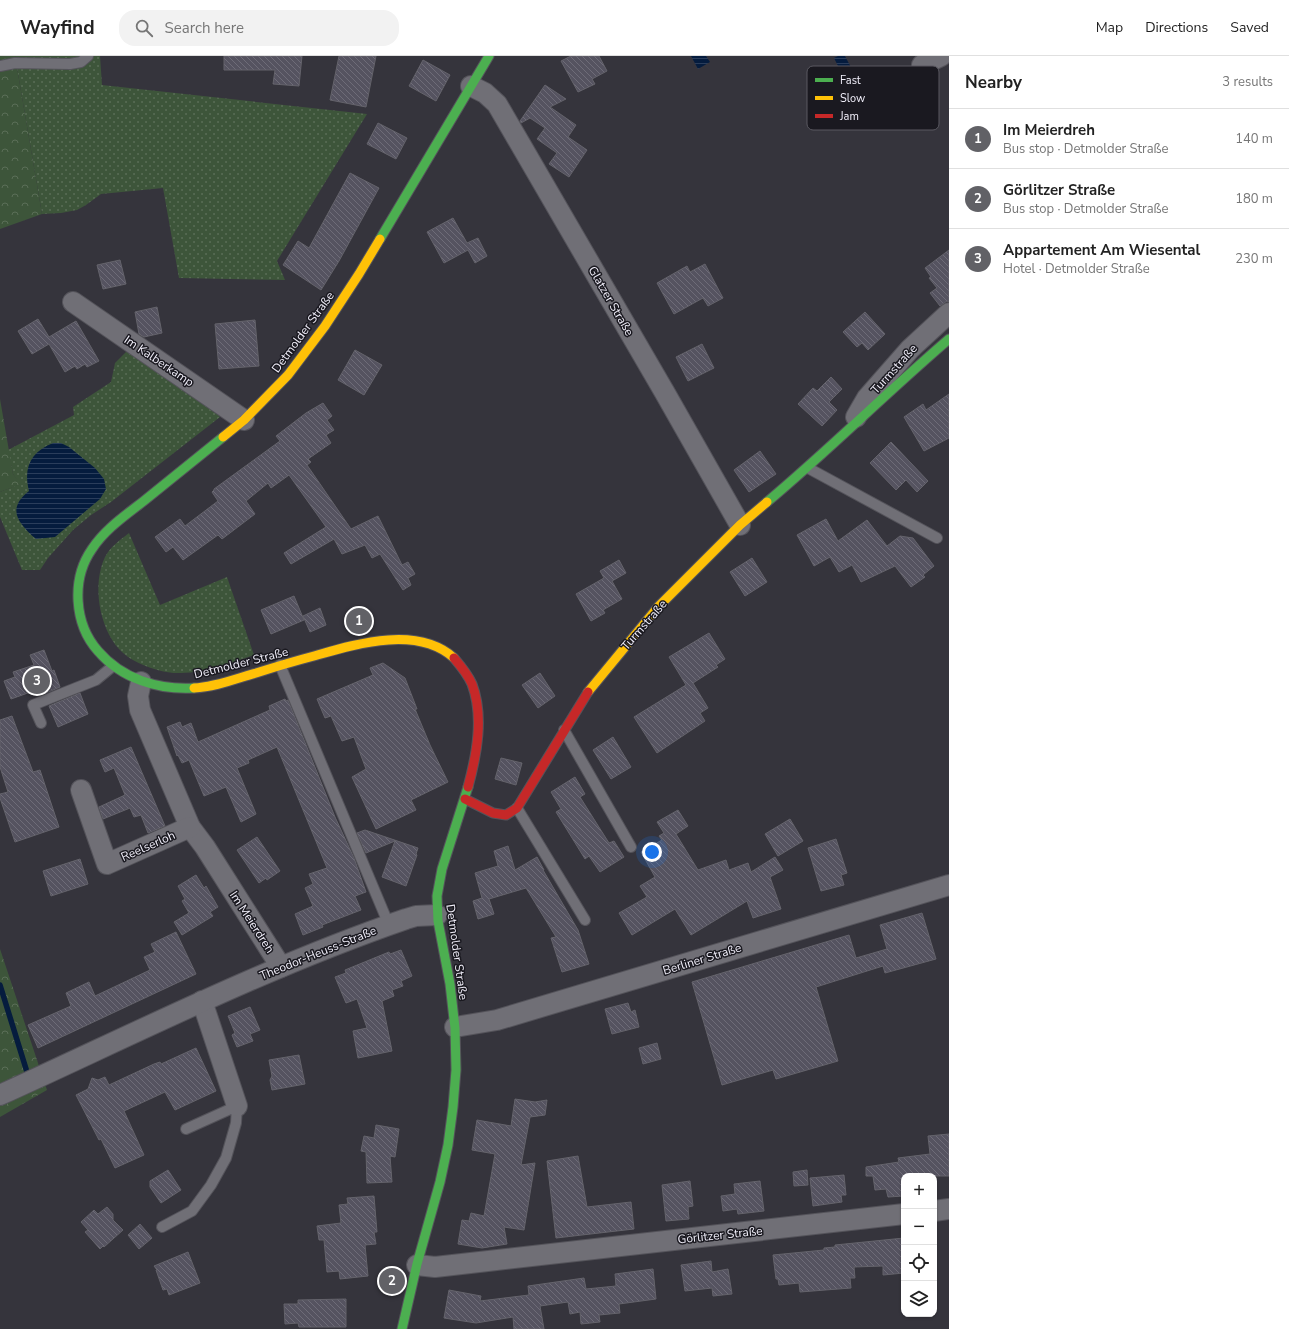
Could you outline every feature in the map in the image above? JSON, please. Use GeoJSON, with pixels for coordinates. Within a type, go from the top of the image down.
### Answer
{"type":"FeatureCollection","features":[{"type":"Feature","properties":{"kind":"main road","name":"Detmolder Straße"},"geometry":{"type":"LineString","coordinates":[[402,1329],[417,1265],[436,1198],[450,1134],[455,1080],[455,1027],[451,986],[437,915],[437,896],[445,862],[465,799],[477,750],[479,715],[475,693],[467,675],[455,658],[434,646],[408,639],[385,639],[351,646],[202,688],[170,688],[141,682],[128,676],[113,666],[89,641],[82,623],[78,605],[78,584],[83,565],[92,546],[106,531],[244,420],[288,375],[325,326],[359,274],[489,56]]}},
{"type":"Feature","properties":{"kind":"main road","name":"Turmstraße"},"geometry":{"type":"LineString","coordinates":[[517,808],[591,688],[658,607],[740,525],[808,468],[848,432],[911,371],[949,339]]}},
{"type":"Feature","properties":{"kind":"main road"},"geometry":{"type":"LineString","coordinates":[[465,799],[493,814],[506,815],[517,808]]}},
{"type":"Feature","properties":{"kind":"street"},"geometry":{"type":"LineString","coordinates":[[922,65],[941,56]]}},
{"type":"Feature","properties":{"kind":"street","name":"Glatzer Straße"},"geometry":{"type":"LineString","coordinates":[[471,86],[485,93],[497,104],[740,525]]}},
{"type":"Feature","properties":{"kind":"street","name":"Im Kalberkamp"},"geometry":{"type":"LineString","coordinates":[[73,302],[244,420]]}},
{"type":"Feature","properties":{"kind":"street","name":"Turmstraße"},"geometry":{"type":"LineString","coordinates":[[848,432],[867,398],[910,349],[949,313]]}},
{"type":"Feature","properties":{"kind":"street","name":"Im Meierdreh"},"geometry":{"type":"LineString","coordinates":[[141,682],[138,696],[140,710],[190,827],[205,847],[281,967]]}},
{"type":"Feature","properties":{"kind":"street","name":"Reelserloh"},"geometry":{"type":"LineString","coordinates":[[82,790],[108,869],[190,827]]}},
{"type":"Feature","properties":{"kind":"street","name":"Berliner Straße"},"geometry":{"type":"LineString","coordinates":[[455,1027],[497,1020],[949,885]]}},
{"type":"Feature","properties":{"kind":"street","name":"Theodor-Heuss-Straße"},"geometry":{"type":"LineString","coordinates":[[0,1096],[202,1001],[281,967],[416,916],[437,915]]}},
{"type":"Feature","properties":{"kind":"street"},"geometry":{"type":"LineString","coordinates":[[202,1001],[237,1106]]}},
{"type":"Feature","properties":{"kind":"street"},"geometry":{"type":"LineString","coordinates":[[937,1211],[949,1209]]}},
{"type":"Feature","properties":{"kind":"street","name":"Görlitzer Straße"},"geometry":{"type":"LineString","coordinates":[[417,1265],[434,1267],[901,1214]]}},
{"type":"Feature","properties":{"kind":"lane"},"geometry":{"type":"LineString","coordinates":[[0,66],[15,63],[70,64],[81,62],[88,56]]}},
{"type":"Feature","properties":{"kind":"lane"},"geometry":{"type":"LineString","coordinates":[[808,468],[937,538]]}},
{"type":"Feature","properties":{"kind":"lane"},"geometry":{"type":"LineString","coordinates":[[280,665],[389,925]]}},
{"type":"Feature","properties":{"kind":"lane"},"geometry":{"type":"LineString","coordinates":[[41,724],[33,705],[96,680],[113,666]]}},
{"type":"Feature","properties":{"kind":"lane"},"geometry":{"type":"LineString","coordinates":[[564,730],[631,847]]}},
{"type":"Feature","properties":{"kind":"lane"},"geometry":{"type":"LineString","coordinates":[[517,808],[585,920]]}},
{"type":"Feature","properties":{"kind":"lane"},"geometry":{"type":"LineString","coordinates":[[162,1227],[192,1211],[211,1185],[226,1158],[236,1123],[237,1106],[186,1129]]}},
{"type":"Feature","properties":{"kind":"green space"},"geometry":{"type":"Polygon","coordinates":[[[0,56],[15,56],[42,214],[0,229],[0,56]]]}},
{"type":"Feature","properties":{"kind":"green space"},"geometry":{"type":"Polygon","coordinates":[[[15,56],[100,56],[102,85],[367,114],[277,261],[285,280],[179,278],[163,188],[101,194],[77,210],[42,214],[15,56]]]}},
{"type":"Feature","properties":{"kind":"green space"},"geometry":{"type":"Polygon","coordinates":[[[131,347],[210,405],[220,417],[73,530],[48,558],[40,570],[22,570],[0,517],[0,492],[20,484],[13,474],[8,450],[74,415],[73,407],[111,382],[115,363],[131,347]]]}},
{"type":"Feature","properties":{"kind":"green space"},"geometry":{"type":"Polygon","coordinates":[[[0,399],[13,474],[21,484],[0,492],[0,399]]]}},
{"type":"Feature","properties":{"kind":"green space"},"geometry":{"type":"Polygon","coordinates":[[[129,533],[160,605],[227,577],[254,655],[207,670],[187,673],[170,673],[138,663],[124,654],[112,640],[107,629],[102,617],[98,592],[101,568],[107,553],[129,533]]]}},
{"type":"Feature","properties":{"kind":"green space"},"geometry":{"type":"Polygon","coordinates":[[[0,949],[47,1090],[0,1117],[0,949]]]}},
{"type":"Feature","properties":{"kind":"water"},"geometry":{"type":"Polygon","coordinates":[[[691,56],[706,56],[710,62],[698,69],[691,56]]]}},
{"type":"Feature","properties":{"kind":"water"},"geometry":{"type":"Polygon","coordinates":[[[838,56],[845,56],[850,66],[838,66],[834,58],[838,56]]]}},
{"type":"Feature","properties":{"kind":"water"},"geometry":{"type":"Polygon","coordinates":[[[53,443],[61,443],[69,447],[95,468],[104,479],[106,489],[100,499],[55,537],[36,539],[20,522],[16,510],[22,498],[29,491],[27,475],[30,461],[39,451],[53,443]]]}},
{"type":"Feature","properties":{"kind":"building"},"geometry":{"type":"Polygon","coordinates":[[[224,56],[302,56],[299,86],[273,84],[275,70],[224,70],[224,56]]]}},
{"type":"Feature","properties":{"kind":"building"},"geometry":{"type":"Polygon","coordinates":[[[339,56],[376,56],[366,107],[330,100],[339,56]]]}},
{"type":"Feature","properties":{"kind":"building"},"geometry":{"type":"Polygon","coordinates":[[[571,56],[599,56],[607,71],[592,79],[595,84],[578,92],[561,61],[571,56]]]}},
{"type":"Feature","properties":{"kind":"building"},"geometry":{"type":"Polygon","coordinates":[[[423,60],[450,75],[436,101],[409,86],[423,60]]]}},
{"type":"Feature","properties":{"kind":"building"},"geometry":{"type":"Polygon","coordinates":[[[545,85],[566,99],[550,107],[576,125],[568,137],[587,150],[569,177],[549,164],[557,153],[537,139],[545,128],[530,118],[521,123],[520,121],[545,85]]]}},
{"type":"Feature","properties":{"kind":"building"},"geometry":{"type":"Polygon","coordinates":[[[378,123],[407,138],[396,159],[367,144],[378,123]]]}},
{"type":"Feature","properties":{"kind":"building"},"geometry":{"type":"Polygon","coordinates":[[[350,173],[379,188],[339,261],[321,290],[283,265],[298,241],[309,248],[350,173]]]}},
{"type":"Feature","properties":{"kind":"building"},"geometry":{"type":"Polygon","coordinates":[[[453,218],[467,243],[478,238],[487,256],[475,263],[468,250],[444,263],[427,232],[453,218]]]}},
{"type":"Feature","properties":{"kind":"building"},"geometry":{"type":"Polygon","coordinates":[[[949,250],[949,302],[947,301],[940,306],[930,293],[937,288],[929,278],[931,277],[925,268],[949,250]]]}},
{"type":"Feature","properties":{"kind":"building"},"geometry":{"type":"Polygon","coordinates":[[[120,260],[126,284],[103,289],[97,265],[120,260]]]}},
{"type":"Feature","properties":{"kind":"building"},"geometry":{"type":"Polygon","coordinates":[[[705,264],[723,298],[708,306],[703,298],[674,314],[657,283],[687,266],[690,272],[705,264]]]}},
{"type":"Feature","properties":{"kind":"building"},"geometry":{"type":"Polygon","coordinates":[[[157,307],[162,333],[144,337],[139,334],[135,312],[157,307]]]}},
{"type":"Feature","properties":{"kind":"building"},"geometry":{"type":"Polygon","coordinates":[[[865,312],[885,334],[868,350],[862,343],[857,347],[843,332],[865,312]]]}},
{"type":"Feature","properties":{"kind":"building"},"geometry":{"type":"Polygon","coordinates":[[[38,319],[49,337],[76,321],[99,361],[87,367],[85,364],[77,369],[75,366],[65,372],[49,344],[32,354],[18,331],[38,319]]]}},
{"type":"Feature","properties":{"kind":"building"},"geometry":{"type":"Polygon","coordinates":[[[255,320],[259,366],[219,369],[215,324],[255,320]]]}},
{"type":"Feature","properties":{"kind":"building"},"geometry":{"type":"Polygon","coordinates":[[[702,344],[714,368],[688,381],[676,357],[702,344]]]}},
{"type":"Feature","properties":{"kind":"building"},"geometry":{"type":"Polygon","coordinates":[[[355,350],[382,365],[364,395],[338,380],[355,350]]]}},
{"type":"Feature","properties":{"kind":"building"},"geometry":{"type":"Polygon","coordinates":[[[831,377],[842,389],[829,402],[837,410],[822,426],[798,404],[813,388],[817,391],[831,377]]]}},
{"type":"Feature","properties":{"kind":"building"},"geometry":{"type":"Polygon","coordinates":[[[949,394],[949,438],[924,451],[904,417],[923,404],[926,410],[949,394]]]}},
{"type":"Feature","properties":{"kind":"building"},"geometry":{"type":"Polygon","coordinates":[[[323,403],[332,416],[327,420],[334,430],[326,435],[331,443],[308,459],[311,462],[307,465],[351,529],[378,516],[402,565],[408,562],[415,574],[408,578],[411,585],[403,590],[380,554],[372,558],[365,545],[342,554],[334,539],[291,564],[284,553],[326,527],[289,475],[271,488],[268,483],[246,501],[255,514],[222,539],[218,535],[183,560],[173,547],[166,552],[155,537],[180,519],[185,526],[218,501],[212,492],[214,489],[280,441],[276,436],[306,413],[323,403]]]}},
{"type":"Feature","properties":{"kind":"building"},"geometry":{"type":"Polygon","coordinates":[[[891,442],[928,481],[917,492],[906,480],[896,490],[870,463],[891,442]]]}},
{"type":"Feature","properties":{"kind":"building"},"geometry":{"type":"Polygon","coordinates":[[[760,451],[776,474],[749,492],[734,470],[760,451]]]}},
{"type":"Feature","properties":{"kind":"building"},"geometry":{"type":"Polygon","coordinates":[[[826,519],[838,541],[867,520],[887,546],[900,536],[913,538],[934,566],[923,575],[925,577],[911,587],[895,566],[861,582],[852,565],[839,572],[830,557],[814,566],[797,535],[826,519]]]}},
{"type":"Feature","properties":{"kind":"building"},"geometry":{"type":"Polygon","coordinates":[[[752,558],[767,582],[745,596],[730,572],[752,558]]]}},
{"type":"Feature","properties":{"kind":"building"},"geometry":{"type":"Polygon","coordinates":[[[619,560],[626,573],[612,581],[622,599],[603,610],[605,613],[591,621],[576,594],[604,578],[600,571],[619,560]]]}},
{"type":"Feature","properties":{"kind":"building"},"geometry":{"type":"Polygon","coordinates":[[[294,596],[304,620],[271,634],[261,610],[294,596]]]}},
{"type":"Feature","properties":{"kind":"building"},"geometry":{"type":"Polygon","coordinates":[[[320,608],[326,625],[310,632],[303,616],[320,608]]]}},
{"type":"Feature","properties":{"kind":"building"},"geometry":{"type":"Polygon","coordinates":[[[709,633],[725,659],[716,665],[718,667],[693,683],[708,708],[700,713],[705,721],[657,753],[634,717],[686,685],[669,657],[709,633]]]}},
{"type":"Feature","properties":{"kind":"building"},"geometry":{"type":"Polygon","coordinates":[[[44,650],[52,671],[54,670],[60,687],[44,694],[42,688],[11,699],[4,681],[15,677],[13,672],[34,665],[30,655],[44,650]]]}},
{"type":"Feature","properties":{"kind":"building"},"geometry":{"type":"Polygon","coordinates":[[[383,663],[405,678],[417,709],[415,709],[448,782],[411,800],[416,810],[376,829],[352,777],[366,769],[354,737],[342,741],[331,716],[325,718],[317,699],[373,675],[370,668],[383,663]]]}},
{"type":"Feature","properties":{"kind":"building"},"geometry":{"type":"Polygon","coordinates":[[[540,673],[555,696],[538,708],[522,685],[540,673]]]}},
{"type":"Feature","properties":{"kind":"building"},"geometry":{"type":"Polygon","coordinates":[[[80,693],[88,714],[58,727],[49,706],[80,693]]]}},
{"type":"Feature","properties":{"kind":"building"},"geometry":{"type":"Polygon","coordinates":[[[285,699],[286,701],[288,700],[335,817],[354,858],[366,892],[355,896],[361,910],[322,925],[323,927],[303,935],[295,914],[313,906],[305,888],[313,884],[309,874],[327,868],[277,747],[248,760],[249,763],[237,768],[256,814],[241,822],[226,787],[204,796],[189,760],[182,763],[178,755],[177,756],[167,727],[180,722],[182,727],[191,723],[198,742],[270,710],[269,706],[285,699]]]}},
{"type":"Feature","properties":{"kind":"building"},"geometry":{"type":"Polygon","coordinates":[[[12,716],[33,772],[40,770],[59,827],[15,842],[0,798],[0,794],[8,792],[0,767],[0,720],[12,716]]]}},
{"type":"Feature","properties":{"kind":"building"},"geometry":{"type":"Polygon","coordinates":[[[613,737],[631,767],[611,779],[593,750],[613,737]]]}},
{"type":"Feature","properties":{"kind":"building"},"geometry":{"type":"Polygon","coordinates":[[[131,747],[165,826],[148,833],[141,815],[134,817],[130,808],[103,819],[99,807],[125,795],[114,768],[105,772],[100,760],[131,747]]]}},
{"type":"Feature","properties":{"kind":"building"},"geometry":{"type":"Polygon","coordinates":[[[501,758],[522,763],[516,785],[495,779],[501,758]]]}},
{"type":"Feature","properties":{"kind":"building"},"geometry":{"type":"Polygon","coordinates":[[[575,777],[585,794],[580,797],[609,843],[614,841],[624,857],[600,872],[589,856],[585,859],[556,812],[561,809],[551,792],[575,777]]]}},
{"type":"Feature","properties":{"kind":"building"},"geometry":{"type":"Polygon","coordinates":[[[678,810],[688,826],[676,834],[698,870],[726,860],[729,870],[748,863],[751,872],[775,857],[783,870],[770,877],[781,909],[753,918],[747,901],[691,935],[675,909],[632,935],[619,913],[647,897],[640,886],[655,877],[641,852],[662,840],[659,836],[664,833],[657,822],[678,810]]]}},
{"type":"Feature","properties":{"kind":"building"},"geometry":{"type":"Polygon","coordinates":[[[790,819],[803,841],[778,856],[765,834],[790,819]]]}},
{"type":"Feature","properties":{"kind":"building"},"geometry":{"type":"Polygon","coordinates":[[[365,830],[418,848],[406,886],[382,877],[395,841],[366,853],[357,833],[365,830]]]}},
{"type":"Feature","properties":{"kind":"building"},"geometry":{"type":"Polygon","coordinates":[[[257,837],[280,871],[267,880],[266,878],[259,883],[237,850],[257,837]]]}},
{"type":"Feature","properties":{"kind":"building"},"geometry":{"type":"Polygon","coordinates":[[[836,839],[847,873],[841,875],[844,885],[821,891],[808,848],[836,839]]]}},
{"type":"Feature","properties":{"kind":"building"},"geometry":{"type":"Polygon","coordinates":[[[508,846],[515,870],[537,857],[578,930],[589,964],[562,972],[551,938],[556,937],[526,888],[489,899],[494,914],[478,919],[473,901],[482,898],[475,873],[498,866],[494,851],[508,846]]]}},
{"type":"Feature","properties":{"kind":"building"},"geometry":{"type":"Polygon","coordinates":[[[80,859],[88,884],[51,896],[43,871],[80,859]]]}},
{"type":"Feature","properties":{"kind":"building"},"geometry":{"type":"Polygon","coordinates":[[[196,875],[204,888],[206,886],[218,907],[210,912],[213,916],[182,935],[174,922],[189,913],[182,901],[185,899],[178,886],[196,875]]]}},
{"type":"Feature","properties":{"kind":"building"},"geometry":{"type":"Polygon","coordinates":[[[922,913],[936,959],[885,973],[883,966],[816,987],[838,1061],[776,1079],[773,1070],[722,1085],[692,982],[849,935],[856,958],[887,949],[880,925],[922,913]]]}},
{"type":"Feature","properties":{"kind":"building"},"geometry":{"type":"Polygon","coordinates":[[[176,932],[196,974],[38,1048],[28,1025],[71,1006],[66,993],[89,982],[95,996],[150,970],[144,957],[155,952],[151,944],[176,932]]]}},
{"type":"Feature","properties":{"kind":"building"},"geometry":{"type":"Polygon","coordinates":[[[401,950],[412,976],[401,981],[403,986],[392,990],[394,996],[382,1001],[392,1051],[358,1058],[353,1031],[367,1028],[357,999],[346,1003],[335,977],[346,973],[345,970],[389,952],[390,954],[401,950]]]}},
{"type":"Feature","properties":{"kind":"building"},"geometry":{"type":"Polygon","coordinates":[[[628,1003],[631,1012],[635,1010],[639,1027],[612,1034],[605,1009],[628,1003]]]}},
{"type":"Feature","properties":{"kind":"building"},"geometry":{"type":"Polygon","coordinates":[[[250,1007],[260,1030],[250,1034],[253,1041],[237,1047],[232,1035],[235,1033],[228,1016],[250,1007]]]}},
{"type":"Feature","properties":{"kind":"building"},"geometry":{"type":"Polygon","coordinates":[[[657,1043],[661,1059],[643,1064],[639,1048],[657,1043]]]}},
{"type":"Feature","properties":{"kind":"building"},"geometry":{"type":"Polygon","coordinates":[[[196,1048],[216,1091],[175,1110],[165,1092],[124,1111],[144,1155],[115,1168],[101,1139],[99,1140],[76,1095],[88,1089],[92,1078],[98,1080],[105,1077],[109,1085],[154,1064],[160,1062],[161,1064],[196,1048]]]}},
{"type":"Feature","properties":{"kind":"building"},"geometry":{"type":"Polygon","coordinates":[[[299,1055],[305,1084],[272,1090],[270,1080],[272,1076],[269,1060],[299,1055]]]}},
{"type":"Feature","properties":{"kind":"building"},"geometry":{"type":"Polygon","coordinates":[[[515,1099],[535,1102],[547,1100],[545,1115],[530,1117],[521,1165],[535,1163],[524,1230],[504,1227],[507,1244],[482,1248],[458,1244],[462,1220],[469,1221],[471,1213],[484,1216],[495,1154],[472,1150],[477,1120],[511,1126],[515,1099]]]}},
{"type":"Feature","properties":{"kind":"building"},"geometry":{"type":"Polygon","coordinates":[[[376,1125],[399,1129],[395,1157],[390,1156],[392,1182],[367,1183],[366,1152],[361,1151],[364,1136],[374,1138],[376,1125]]]}},
{"type":"Feature","properties":{"kind":"building"},"geometry":{"type":"Polygon","coordinates":[[[949,1134],[949,1176],[937,1176],[937,1173],[901,1173],[901,1196],[888,1197],[886,1189],[875,1190],[873,1176],[866,1176],[866,1167],[899,1162],[898,1158],[930,1154],[928,1136],[949,1134]]]}},
{"type":"Feature","properties":{"kind":"building"},"geometry":{"type":"Polygon","coordinates":[[[578,1156],[587,1207],[631,1202],[634,1229],[556,1238],[547,1161],[578,1156]]]}},
{"type":"Feature","properties":{"kind":"building"},"geometry":{"type":"Polygon","coordinates":[[[168,1170],[181,1190],[161,1203],[150,1187],[150,1181],[168,1170]]]}},
{"type":"Feature","properties":{"kind":"building"},"geometry":{"type":"Polygon","coordinates":[[[807,1170],[808,1185],[794,1186],[793,1172],[807,1170]]]}},
{"type":"Feature","properties":{"kind":"building"},"geometry":{"type":"Polygon","coordinates":[[[844,1175],[846,1195],[841,1195],[842,1202],[813,1206],[810,1178],[844,1175]]]}},
{"type":"Feature","properties":{"kind":"building"},"geometry":{"type":"Polygon","coordinates":[[[690,1181],[693,1206],[688,1207],[689,1219],[666,1221],[662,1185],[690,1181]]]}},
{"type":"Feature","properties":{"kind":"building"},"geometry":{"type":"Polygon","coordinates":[[[760,1181],[764,1211],[738,1214],[737,1209],[723,1211],[721,1196],[735,1194],[734,1184],[760,1181]]]}},
{"type":"Feature","properties":{"kind":"building"},"geometry":{"type":"Polygon","coordinates":[[[374,1196],[377,1232],[374,1232],[376,1244],[365,1245],[368,1276],[340,1279],[339,1271],[327,1272],[324,1240],[319,1240],[317,1226],[341,1223],[339,1205],[348,1204],[347,1198],[374,1196]]]}},
{"type":"Feature","properties":{"kind":"building"},"geometry":{"type":"Polygon","coordinates":[[[107,1207],[113,1214],[113,1220],[123,1230],[100,1249],[85,1232],[88,1230],[81,1222],[94,1210],[98,1214],[107,1207]]]}},
{"type":"Feature","properties":{"kind":"building"},"geometry":{"type":"Polygon","coordinates":[[[140,1224],[152,1238],[139,1249],[128,1235],[140,1224]]]}},
{"type":"Feature","properties":{"kind":"building"},"geometry":{"type":"Polygon","coordinates":[[[901,1238],[901,1273],[883,1275],[883,1266],[854,1267],[855,1278],[850,1278],[851,1288],[800,1292],[799,1283],[779,1285],[778,1279],[776,1279],[773,1255],[824,1250],[824,1248],[835,1247],[835,1245],[901,1238]]]}},
{"type":"Feature","properties":{"kind":"building"},"geometry":{"type":"Polygon","coordinates":[[[188,1252],[200,1283],[169,1295],[167,1289],[163,1290],[157,1270],[154,1266],[188,1252]]]}},
{"type":"Feature","properties":{"kind":"building"},"geometry":{"type":"Polygon","coordinates":[[[711,1261],[712,1272],[728,1269],[732,1294],[713,1296],[712,1288],[685,1291],[681,1265],[711,1261]]]}},
{"type":"Feature","properties":{"kind":"building"},"geometry":{"type":"Polygon","coordinates":[[[653,1269],[656,1299],[619,1304],[620,1313],[599,1315],[600,1322],[581,1324],[580,1312],[570,1314],[568,1302],[540,1306],[544,1329],[514,1329],[513,1317],[476,1323],[444,1318],[449,1290],[481,1296],[480,1301],[529,1295],[528,1286],[584,1278],[586,1289],[616,1286],[615,1274],[653,1269]]]}},
{"type":"Feature","properties":{"kind":"building"},"geometry":{"type":"Polygon","coordinates":[[[346,1299],[346,1327],[299,1327],[298,1323],[285,1324],[284,1304],[298,1304],[298,1300],[346,1299]]]}},
{"type":"Feature","properties":{"kind":"waterway"},"geometry":{"type":"LineString","coordinates":[[0,985],[27,1072]]}},
{"type":"Feature","properties":{"kind":"traffic: fast"},"geometry":{"type":"LineString","coordinates":[[380,239],[489,56]]}},
{"type":"Feature","properties":{"kind":"traffic: fast"},"geometry":{"type":"LineString","coordinates":[[767,502],[949,339]]}},
{"type":"Feature","properties":{"kind":"traffic: fast"},"geometry":{"type":"LineString","coordinates":[[194,688],[154,685],[129,676],[108,661],[98,651],[84,628],[80,615],[78,587],[85,561],[103,535],[123,517],[223,437]]}},
{"type":"Feature","properties":{"kind":"traffic: fast"},"geometry":{"type":"LineString","coordinates":[[402,1329],[417,1264],[440,1182],[448,1145],[453,1107],[456,1070],[455,1028],[450,984],[438,921],[437,896],[442,869],[468,787]]}},
{"type":"Feature","properties":{"kind":"traffic: slow"},"geometry":{"type":"LineString","coordinates":[[223,437],[244,420],[288,375],[325,326],[380,239]]}},
{"type":"Feature","properties":{"kind":"traffic: slow"},"geometry":{"type":"LineString","coordinates":[[588,692],[658,607],[740,525],[767,502]]}},
{"type":"Feature","properties":{"kind":"traffic: slow"},"geometry":{"type":"LineString","coordinates":[[194,688],[210,686],[348,647],[386,640],[422,642],[439,648],[454,658]]}},
{"type":"Feature","properties":{"kind":"traffic: jam"},"geometry":{"type":"LineString","coordinates":[[454,658],[472,684],[478,709],[478,735],[468,787]]}},
{"type":"Feature","properties":{"kind":"traffic: jam"},"geometry":{"type":"LineString","coordinates":[[465,799],[493,813],[506,815],[517,808],[588,692]]}},
{"type":"Feature","properties":{"kind":"place","name":"Im Meierdreh"},"geometry":{"type":"Point","coordinates":[359,621]}},
{"type":"Feature","properties":{"kind":"place","name":"Appartement Am Wiesental"},"geometry":{"type":"Point","coordinates":[37,681]}},
{"type":"Feature","properties":{"kind":"place","name":"Görlitzer Straße"},"geometry":{"type":"Point","coordinates":[392,1281]}}]}
